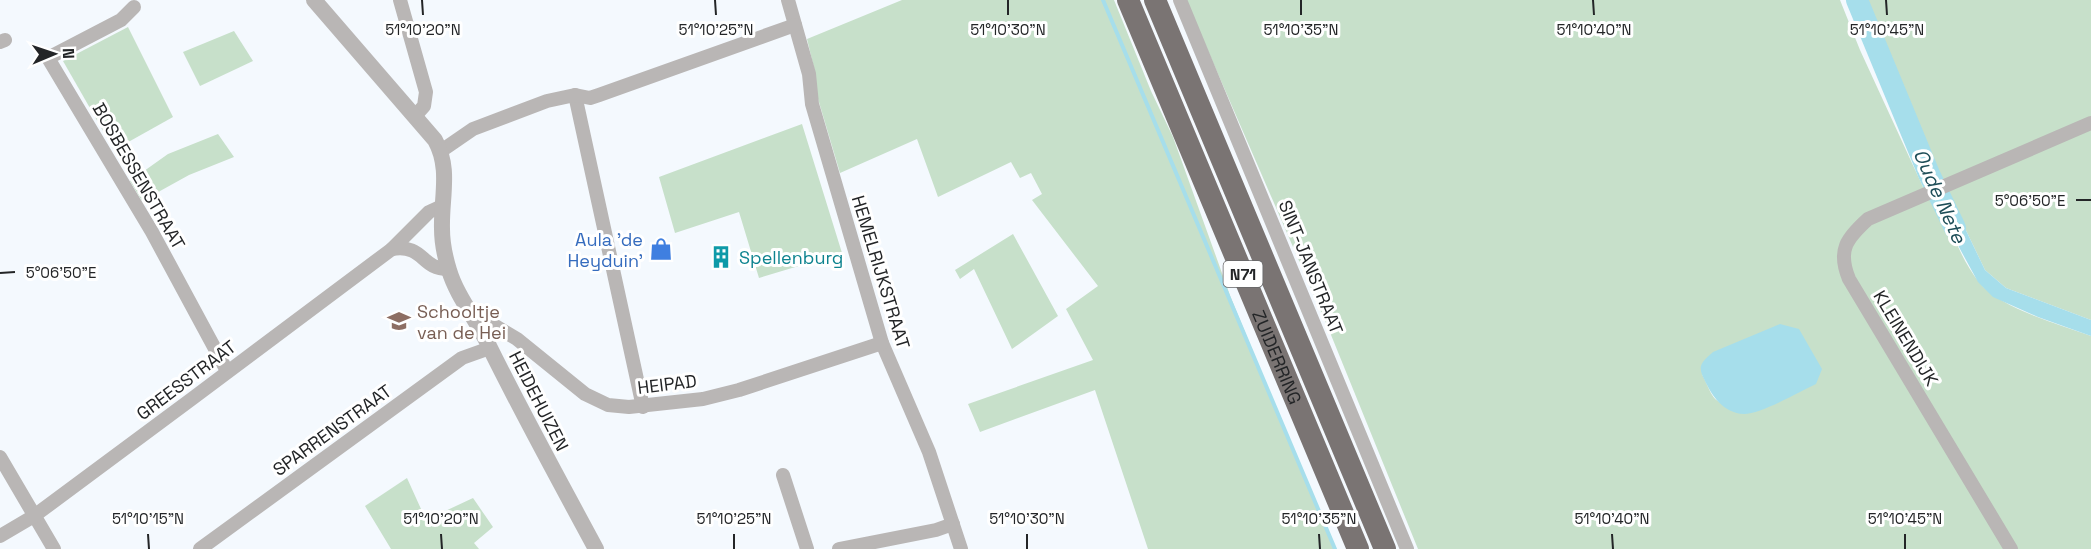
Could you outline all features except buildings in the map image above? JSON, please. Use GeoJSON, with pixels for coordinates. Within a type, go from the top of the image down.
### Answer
{"type":"FeatureCollection","features":[{"type":"Feature","properties":{"kind":"highway","name":"ZUIDERRING"},"geometry":{"type":"LineString","coordinates":[[1128,0],[1358,549]]}},
{"type":"Feature","properties":{"kind":"highway","name":"ZUIDERRING"},"geometry":{"type":"LineString","coordinates":[[1155,0],[1385,549]]}},
{"type":"Feature","properties":{"kind":"street","name":"HEIDEHUIZEN"},"geometry":{"type":"LineString","coordinates":[[314,0],[415,116],[441,151],[445,166],[442,240],[448,269],[596,549]]}},
{"type":"Feature","properties":{"kind":"street"},"geometry":{"type":"LineString","coordinates":[[400,0],[426,92],[424,106],[415,116]]}},
{"type":"Feature","properties":{"kind":"street","name":"HEMELRIJKSTRAAT"},"geometry":{"type":"LineString","coordinates":[[788,0],[809,74],[812,105],[882,343],[929,452],[961,549]]}},
{"type":"Feature","properties":{"kind":"street","name":"SINT-JANSTRAAT"},"geometry":{"type":"LineString","coordinates":[[1180,0],[1407,549]]}},
{"type":"Feature","properties":{"kind":"street","name":"BOSBESSENSTRAAT"},"geometry":{"type":"LineString","coordinates":[[134,7],[121,20],[48,58],[152,232],[227,371]]}},
{"type":"Feature","properties":{"kind":"street"},"geometry":{"type":"LineString","coordinates":[[441,151],[473,129],[547,101],[575,95],[590,98],[599,96],[795,24]]}},
{"type":"Feature","properties":{"kind":"street"},"geometry":{"type":"LineString","coordinates":[[575,95],[643,406]]}},
{"type":"Feature","properties":{"kind":"street","name":"KLEINENDIJK"},"geometry":{"type":"LineString","coordinates":[[2011,549],[1844,268],[1843,256],[1846,243],[1852,234],[1868,219],[2091,123]]}},
{"type":"Feature","properties":{"kind":"street","name":"GREESSTRAAT"},"geometry":{"type":"LineString","coordinates":[[0,536],[34,516],[392,249],[429,212],[442,206]]}},
{"type":"Feature","properties":{"kind":"street"},"geometry":{"type":"LineString","coordinates":[[392,249],[414,250],[434,267],[448,269]]}},
{"type":"Feature","properties":{"kind":"street","name":"HEIPAD"},"geometry":{"type":"LineString","coordinates":[[476,320],[497,327],[517,339],[585,394],[608,405],[643,406],[702,399],[739,390],[882,343]]}},
{"type":"Feature","properties":{"kind":"street","name":"SPARRENSTRAAT"},"geometry":{"type":"LineString","coordinates":[[200,549],[462,358],[490,348]]}},
{"type":"Feature","properties":{"kind":"street"},"geometry":{"type":"LineString","coordinates":[[0,457],[54,549]]}},
{"type":"Feature","properties":{"kind":"street"},"geometry":{"type":"LineString","coordinates":[[783,476],[807,549]]}},
{"type":"Feature","properties":{"kind":"street"},"geometry":{"type":"LineString","coordinates":[[839,549],[936,530],[953,524]]}},
{"type":"Feature","properties":{"kind":"green space"},"geometry":{"type":"Polygon","coordinates":[[[902,0],[1114,0],[1151,91],[1173,137],[1231,298],[1334,549],[1148,549],[1095,390],[980,432],[968,404],[1093,360],[1066,309],[1098,286],[1032,200],[1042,194],[1031,173],[1020,178],[1011,162],[938,197],[917,139],[840,173],[816,92],[815,72],[807,39],[902,0]]]}},
{"type":"Feature","properties":{"kind":"green space"},"geometry":{"type":"Polygon","coordinates":[[[1186,0],[1840,0],[1860,50],[1923,187],[1938,205],[1962,255],[1979,282],[1989,292],[2016,308],[2091,336],[2091,549],[1418,549],[1329,330],[1186,0]],[[1702,374],[1712,395],[1725,405],[1753,410],[1769,406],[1702,374]]]}},
{"type":"Feature","properties":{"kind":"green space"},"geometry":{"type":"Polygon","coordinates":[[[1867,0],[2091,0],[2091,320],[2006,288],[1985,270],[1949,195],[1867,0]]]}},
{"type":"Feature","properties":{"kind":"green space"},"geometry":{"type":"Polygon","coordinates":[[[128,27],[173,117],[114,150],[63,61],[128,27]]]}},
{"type":"Feature","properties":{"kind":"green space"},"geometry":{"type":"Polygon","coordinates":[[[234,31],[253,61],[200,86],[183,52],[234,31]]]}},
{"type":"Feature","properties":{"kind":"green space"},"geometry":{"type":"Polygon","coordinates":[[[802,124],[842,253],[759,278],[739,212],[675,233],[659,177],[802,124]]]}},
{"type":"Feature","properties":{"kind":"green space"},"geometry":{"type":"Polygon","coordinates":[[[218,134],[234,157],[189,175],[142,201],[130,181],[168,154],[218,134]]]}},
{"type":"Feature","properties":{"kind":"green space"},"geometry":{"type":"Polygon","coordinates":[[[1013,234],[1058,316],[1012,349],[974,269],[960,279],[955,270],[1013,234]]]}},
{"type":"Feature","properties":{"kind":"green space"},"geometry":{"type":"Polygon","coordinates":[[[407,478],[426,520],[473,498],[493,527],[474,543],[479,549],[391,549],[365,506],[407,478]]]}},
{"type":"Feature","properties":{"kind":"water"},"geometry":{"type":"Polygon","coordinates":[[[1949,195],[1985,270],[2006,288],[2091,320],[2091,336],[2038,317],[1993,297],[1978,282],[1937,203],[1949,195]]]}},
{"type":"Feature","properties":{"kind":"water"},"geometry":{"type":"Polygon","coordinates":[[[1780,324],[1799,329],[1822,369],[1816,384],[1770,407],[1751,413],[1737,413],[1724,407],[1711,392],[1703,377],[1701,366],[1703,362],[1713,352],[1780,324]]]}},
{"type":"Feature","properties":{"kind":"waterway"},"geometry":{"type":"LineString","coordinates":[[1103,0],[1335,549]]}},
{"type":"Feature","properties":{"kind":"waterway","name":"Oude Nete"},"geometry":{"type":"LineString","coordinates":[[1857,0],[1929,174],[1955,228]]}},
{"type":"Feature","properties":{"kind":"place","name":"Aula 'de Heyduin'"},"geometry":{"type":"Point","coordinates":[661,249]}},
{"type":"Feature","properties":{"kind":"place","name":"Spellenburg"},"geometry":{"type":"Point","coordinates":[721,257]}},
{"type":"Feature","properties":{"kind":"place","name":"Schooltje van de Hei"},"geometry":{"type":"Point","coordinates":[399,321]}}]}
